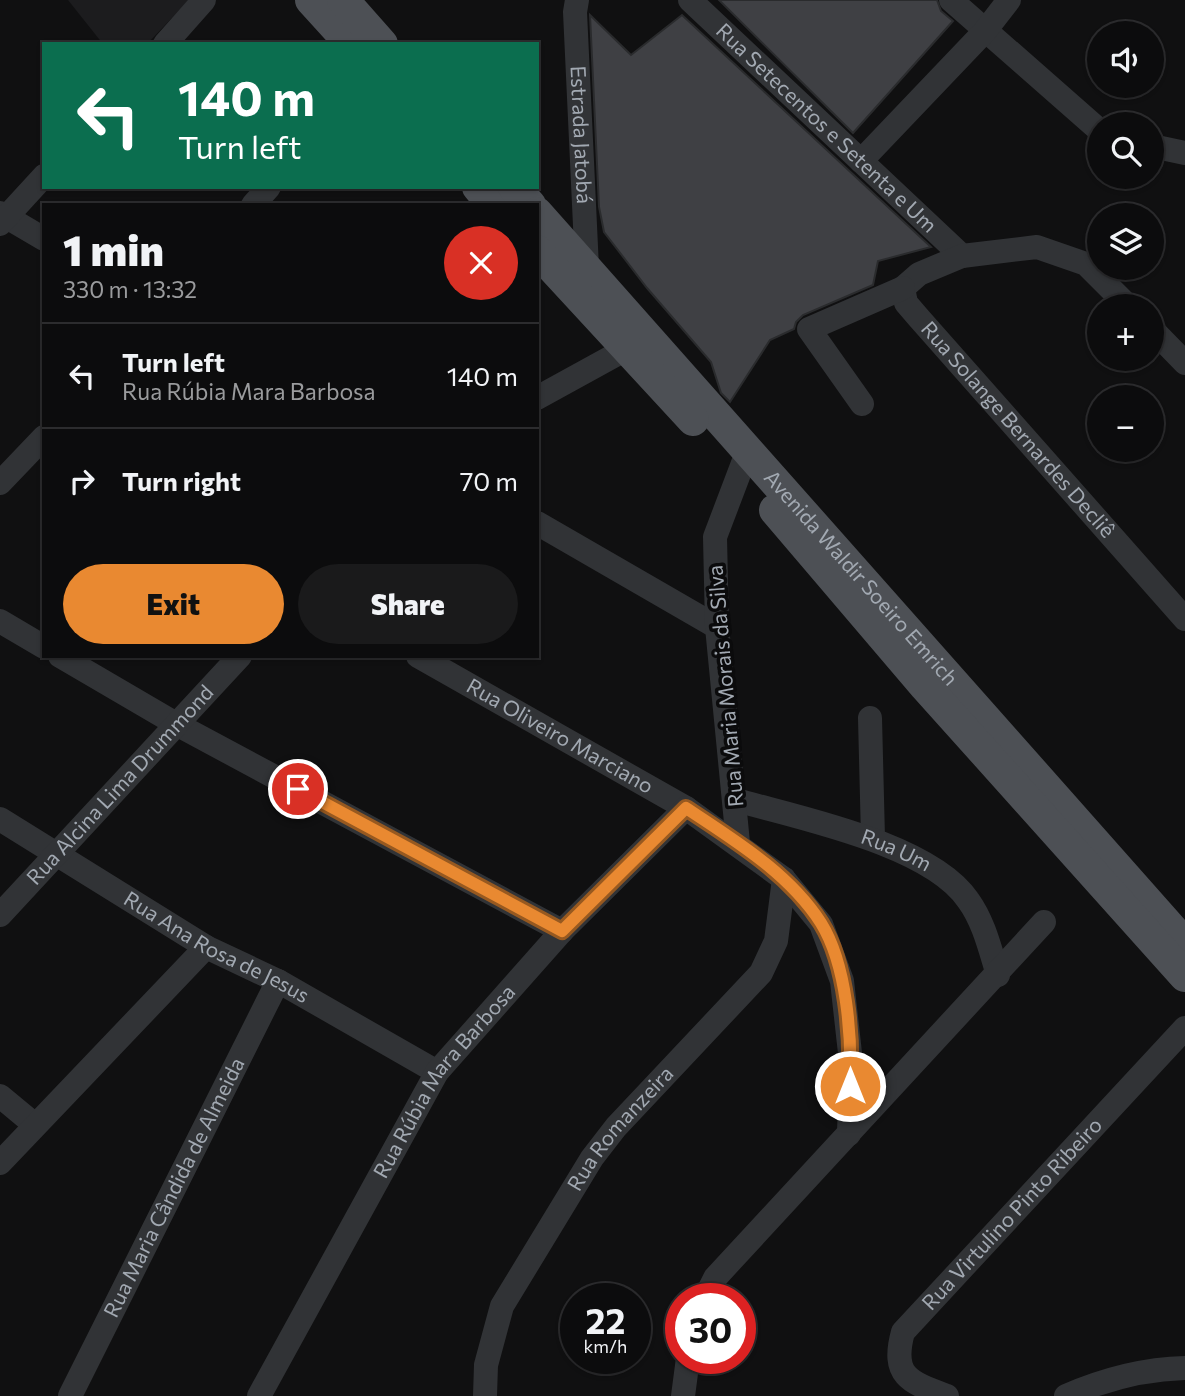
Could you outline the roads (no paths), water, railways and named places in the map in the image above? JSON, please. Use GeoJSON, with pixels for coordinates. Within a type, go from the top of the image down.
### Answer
{"type":"FeatureCollection","features":[{"type":"Feature","properties":{"kind":"main road"},"geometry":{"type":"LineString","coordinates":[[311,0],[349,42]]}},
{"type":"Feature","properties":{"kind":"main road"},"geometry":{"type":"LineString","coordinates":[[343,0],[380,42]]}},
{"type":"Feature","properties":{"kind":"main road"},"geometry":{"type":"LineString","coordinates":[[480,189],[491,203]]}},
{"type":"Feature","properties":{"kind":"main road"},"geometry":{"type":"LineString","coordinates":[[516,189],[528,203]]}},
{"type":"Feature","properties":{"kind":"main road","name":"Avenida Waldir Soeiro Emrich"},"geometry":{"type":"LineString","coordinates":[[539,215],[587,268],[925,686],[1183,961]]}},
{"type":"Feature","properties":{"kind":"main road","name":"Avenida Waldir Soeiro Emrich"},"geometry":{"type":"LineString","coordinates":[[539,253],[628,348],[744,461],[1173,916],[1183,961]]}},
{"type":"Feature","properties":{"kind":"street"},"geometry":{"type":"LineString","coordinates":[[166,42],[204,0]]}},
{"type":"Feature","properties":{"kind":"street","name":"Rua Setecentos e Setenta e Um"},"geometry":{"type":"LineString","coordinates":[[690,0],[962,256]]}},
{"type":"Feature","properties":{"kind":"street"},"geometry":{"type":"LineString","coordinates":[[951,0],[1087,120]]}},
{"type":"Feature","properties":{"kind":"street"},"geometry":{"type":"LineString","coordinates":[[861,161],[985,31],[1009,0]]}},
{"type":"Feature","properties":{"kind":"street","name":"Estrada Jatobá"},"geometry":{"type":"LineString","coordinates":[[571,4],[587,268]]}},
{"type":"Feature","properties":{"kind":"street"},"geometry":{"type":"LineString","coordinates":[[1164,149],[1185,153]]}},
{"type":"Feature","properties":{"kind":"street"},"geometry":{"type":"LineString","coordinates":[[42,178],[2,218],[42,238]]}},
{"type":"Feature","properties":{"kind":"street"},"geometry":{"type":"LineString","coordinates":[[255,203],[267,189]]}},
{"type":"Feature","properties":{"kind":"street"},"geometry":{"type":"LineString","coordinates":[[862,404],[809,329],[903,288],[919,274],[962,256],[1037,247],[1086,264],[1116,294]]}},
{"type":"Feature","properties":{"kind":"street","name":"Rua Solange Bernardes Decliê"},"geometry":{"type":"LineString","coordinates":[[903,288],[906,303],[1185,619]]}},
{"type":"Feature","properties":{"kind":"street"},"geometry":{"type":"LineString","coordinates":[[1164,341],[1185,363]]}},
{"type":"Feature","properties":{"kind":"street"},"geometry":{"type":"LineString","coordinates":[[539,397],[628,348]]}},
{"type":"Feature","properties":{"kind":"street"},"geometry":{"type":"LineString","coordinates":[[0,483],[42,439]]}},
{"type":"Feature","properties":{"kind":"street","name":"Rua Maria Morais da Silva"},"geometry":{"type":"LineString","coordinates":[[738,843],[736,800],[717,627],[715,537],[744,461]]}},
{"type":"Feature","properties":{"kind":"street"},"geometry":{"type":"LineString","coordinates":[[539,524],[717,627]]}},
{"type":"Feature","properties":{"kind":"street"},"geometry":{"type":"LineString","coordinates":[[0,621],[42,646]]}},
{"type":"Feature","properties":{"kind":"street"},"geometry":{"type":"LineString","coordinates":[[63,658],[178,725],[562,931]]}},
{"type":"Feature","properties":{"kind":"street","name":"Rua Alcina Lima Drummond"},"geometry":{"type":"LineString","coordinates":[[0,915],[238,658]]}},
{"type":"Feature","properties":{"kind":"street","name":"Rua Oliveiro Marciano"},"geometry":{"type":"LineString","coordinates":[[422,658],[686,808],[738,843],[784,879],[821,924],[842,981],[849,1023],[851,1062],[849,1134]]}},
{"type":"Feature","properties":{"kind":"street"},"geometry":{"type":"LineString","coordinates":[[870,718],[873,838]]}},
{"type":"Feature","properties":{"kind":"street","name":"Rua Um"},"geometry":{"type":"LineString","coordinates":[[736,800],[873,838],[928,865],[967,897],[978,916],[998,975]]}},
{"type":"Feature","properties":{"kind":"street","name":"Rua Rúbia Mara Barbosa"},"geometry":{"type":"LineString","coordinates":[[259,1396],[437,1072],[562,931],[686,808]]}},
{"type":"Feature","properties":{"kind":"street","name":"Rua Ana Rosa de Jesus"},"geometry":{"type":"LineString","coordinates":[[0,819],[206,947],[278,981],[437,1072]]}},
{"type":"Feature","properties":{"kind":"street","name":"Rua Romanzeira"},"geometry":{"type":"LineString","coordinates":[[485,1396],[486,1365],[502,1306],[592,1158],[616,1127],[761,973],[776,941],[784,879]]}},
{"type":"Feature","properties":{"kind":"street"},"geometry":{"type":"LineString","coordinates":[[712,1283],[1044,922]]}},
{"type":"Feature","properties":{"kind":"street"},"geometry":{"type":"LineString","coordinates":[[0,1163],[206,947]]}},
{"type":"Feature","properties":{"kind":"street","name":"Rua Maria Cândida de Almeida"},"geometry":{"type":"LineString","coordinates":[[70,1396],[278,981]]}},
{"type":"Feature","properties":{"kind":"street","name":"Rua Virtulino Pinto Ribeiro"},"geometry":{"type":"LineString","coordinates":[[947,1396],[920,1386],[902,1372],[897,1354],[903,1332],[1185,1028]]}},
{"type":"Feature","properties":{"kind":"street"},"geometry":{"type":"LineString","coordinates":[[0,1096],[35,1125]]}},
{"type":"Feature","properties":{"kind":"street"},"geometry":{"type":"LineString","coordinates":[[1066,1396],[1093,1384],[1150,1369],[1185,1368]]}},
{"type":"Feature","properties":{"kind":"street"},"geometry":{"type":"LineString","coordinates":[[683,1396],[686,1374]]}}]}
